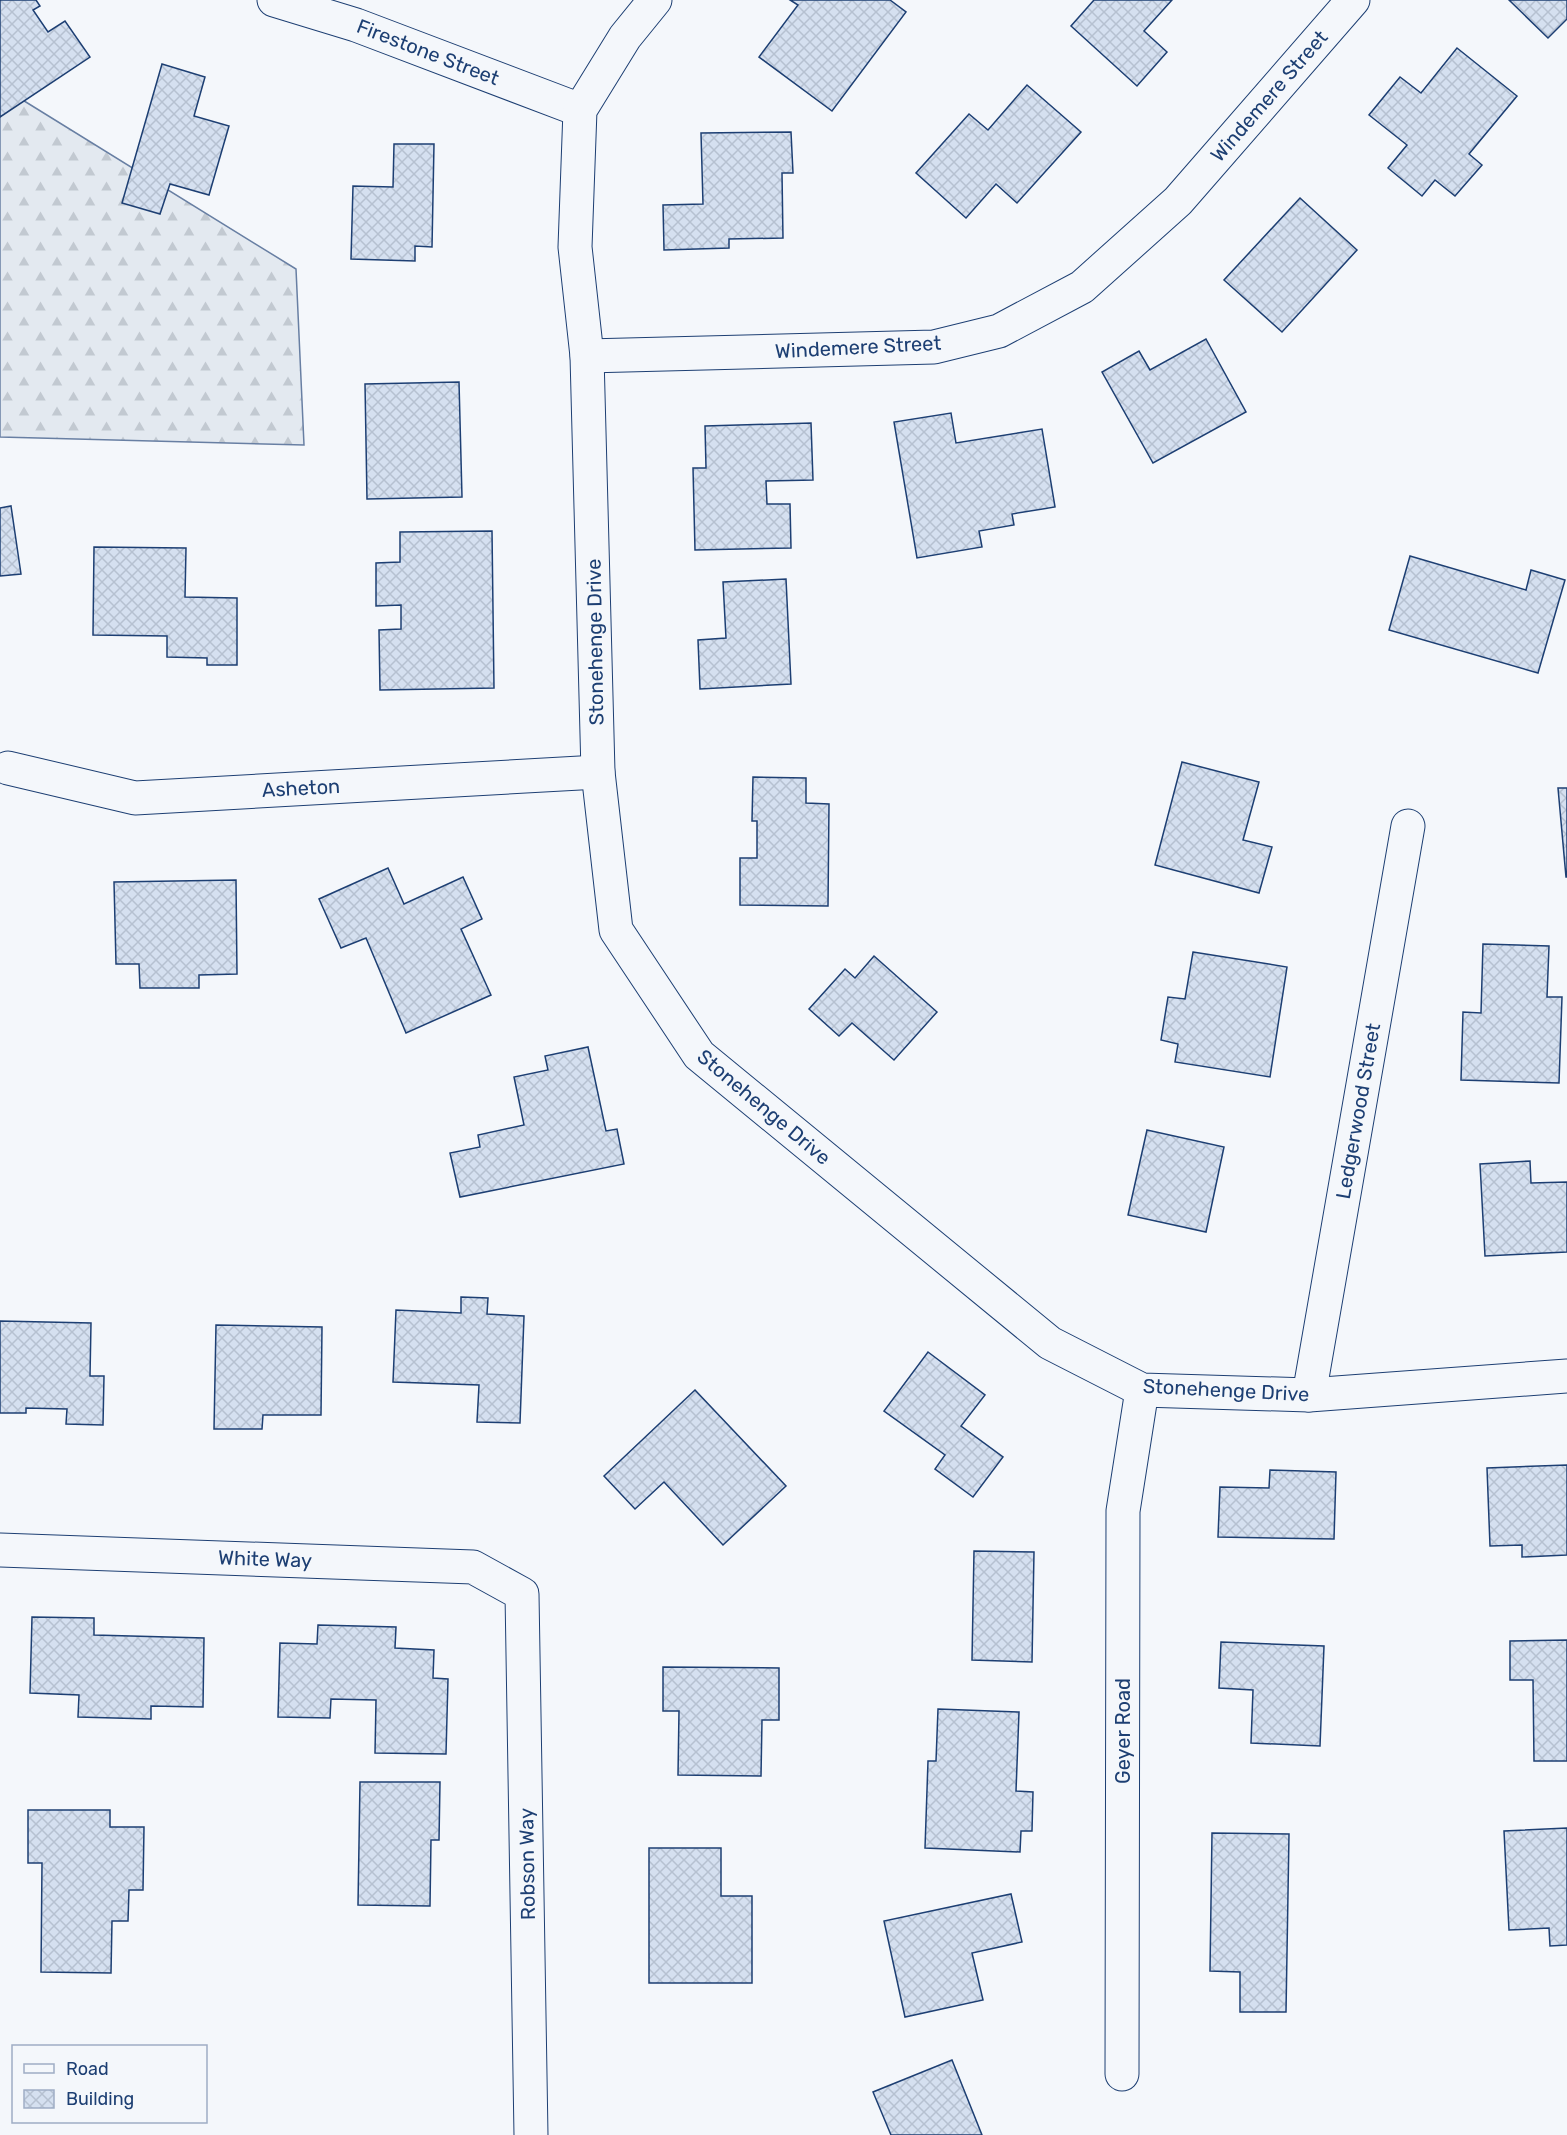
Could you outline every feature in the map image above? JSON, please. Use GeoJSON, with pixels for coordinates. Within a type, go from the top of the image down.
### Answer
{"type":"FeatureCollection","features":[{"type":"Feature","properties":{"kind":"street","name":"Firestone Street"},"geometry":{"type":"LineString","coordinates":[[274,0],[356,25],[580,110]]}},
{"type":"Feature","properties":{"kind":"street","name":"Stonehenge Drive"},"geometry":{"type":"LineString","coordinates":[[656,0],[625,37],[580,110],[575,247],[587,356],[598,772],[616,930],[699,1055],[1050,1343],[1142,1390],[1309,1395],[1567,1376]]}},
{"type":"Feature","properties":{"kind":"street","name":"Windemere Street"},"geometry":{"type":"LineString","coordinates":[[587,356],[934,347],[999,331],[1082,287],[1178,201],[1353,0]]}},
{"type":"Feature","properties":{"kind":"street","name":"Asheton"},"geometry":{"type":"LineString","coordinates":[[8,768],[135,798],[598,772]]}},
{"type":"Feature","properties":{"kind":"street","name":"Ledgerwood Street"},"geometry":{"type":"LineString","coordinates":[[1309,1395],[1408,826]]}},
{"type":"Feature","properties":{"kind":"street","name":"Geyer Road"},"geometry":{"type":"LineString","coordinates":[[1122,2074],[1123,1510],[1142,1390]]}},
{"type":"Feature","properties":{"kind":"street","name":"White Way"},"geometry":{"type":"LineString","coordinates":[[0,1550],[473,1567],[522,1594]]}},
{"type":"Feature","properties":{"kind":"street","name":"Robson Way"},"geometry":{"type":"LineString","coordinates":[[522,1594],[531,2135]]}},
{"type":"Feature","properties":{"kind":"green space"},"geometry":{"type":"Polygon","coordinates":[[[0,86],[296,269],[304,445],[0,437],[0,86]]]}},
{"type":"Feature","properties":{"kind":"building"},"geometry":{"type":"Polygon","coordinates":[[[0,0],[36,0],[40,6],[33,10],[48,32],[65,21],[90,57],[0,117],[0,0]]]}},
{"type":"Feature","properties":{"kind":"building"},"geometry":{"type":"Polygon","coordinates":[[[790,0],[890,0],[906,12],[832,111],[759,57],[798,5],[790,0]]]}},
{"type":"Feature","properties":{"kind":"building"},"geometry":{"type":"Polygon","coordinates":[[[1094,0],[1172,0],[1144,31],[1167,52],[1137,86],[1071,26],[1094,0]]]}},
{"type":"Feature","properties":{"kind":"building"},"geometry":{"type":"Polygon","coordinates":[[[1509,0],[1567,0],[1567,19],[1548,38],[1509,0]]]}},
{"type":"Feature","properties":{"kind":"building"},"geometry":{"type":"Polygon","coordinates":[[[1457,48],[1517,96],[1469,154],[1482,165],[1455,196],[1435,180],[1422,196],[1388,168],[1407,145],[1369,115],[1400,77],[1421,93],[1457,48]]]}},
{"type":"Feature","properties":{"kind":"building"},"geometry":{"type":"Polygon","coordinates":[[[162,64],[205,77],[194,116],[229,126],[209,195],[170,184],[160,214],[122,203],[162,64]]]}},
{"type":"Feature","properties":{"kind":"building"},"geometry":{"type":"Polygon","coordinates":[[[1027,85],[1081,132],[1017,203],[996,184],[966,218],[916,173],[969,114],[988,130],[1027,85]]]}},
{"type":"Feature","properties":{"kind":"building"},"geometry":{"type":"Polygon","coordinates":[[[791,132],[793,173],[782,173],[783,238],[729,239],[729,248],[664,250],[663,205],[703,204],[701,133],[791,132]]]}},
{"type":"Feature","properties":{"kind":"building"},"geometry":{"type":"Polygon","coordinates":[[[394,144],[434,144],[432,247],[415,246],[415,261],[351,259],[353,186],[393,187],[394,144]]]}},
{"type":"Feature","properties":{"kind":"building"},"geometry":{"type":"Polygon","coordinates":[[[1300,198],[1357,250],[1282,332],[1224,280],[1300,198]]]}},
{"type":"Feature","properties":{"kind":"building"},"geometry":{"type":"Polygon","coordinates":[[[1206,339],[1246,412],[1153,463],[1102,372],[1139,351],[1150,370],[1206,339]]]}},
{"type":"Feature","properties":{"kind":"building"},"geometry":{"type":"Polygon","coordinates":[[[459,382],[462,497],[367,499],[365,384],[459,382]]]}},
{"type":"Feature","properties":{"kind":"building"},"geometry":{"type":"Polygon","coordinates":[[[951,413],[956,443],[1042,429],[1055,507],[1012,514],[1014,525],[979,531],[982,547],[917,558],[894,422],[951,413]]]}},
{"type":"Feature","properties":{"kind":"building"},"geometry":{"type":"Polygon","coordinates":[[[811,423],[813,480],[766,481],[767,504],[790,504],[791,548],[695,550],[693,468],[706,468],[705,426],[811,423]]]}},
{"type":"Feature","properties":{"kind":"building"},"geometry":{"type":"Polygon","coordinates":[[[11,506],[21,574],[0,576],[0,508],[11,506]]]}},
{"type":"Feature","properties":{"kind":"building"},"geometry":{"type":"Polygon","coordinates":[[[492,531],[494,688],[380,690],[379,630],[401,629],[401,605],[376,606],[376,563],[400,562],[400,532],[492,531]]]}},
{"type":"Feature","properties":{"kind":"building"},"geometry":{"type":"Polygon","coordinates":[[[94,547],[186,548],[185,597],[237,598],[237,665],[207,665],[207,658],[167,657],[167,636],[93,635],[94,547]]]}},
{"type":"Feature","properties":{"kind":"building"},"geometry":{"type":"Polygon","coordinates":[[[1410,556],[1526,590],[1531,570],[1565,580],[1538,673],[1389,630],[1410,556]]]}},
{"type":"Feature","properties":{"kind":"building"},"geometry":{"type":"Polygon","coordinates":[[[786,579],[791,684],[700,689],[698,640],[726,638],[723,582],[786,579]]]}},
{"type":"Feature","properties":{"kind":"building"},"geometry":{"type":"Polygon","coordinates":[[[1182,762],[1259,782],[1243,840],[1272,847],[1259,893],[1155,865],[1182,762]]]}},
{"type":"Feature","properties":{"kind":"building"},"geometry":{"type":"Polygon","coordinates":[[[753,777],[806,778],[806,803],[829,804],[828,906],[740,905],[740,858],[757,858],[757,821],[752,821],[753,777]]]}},
{"type":"Feature","properties":{"kind":"building"},"geometry":{"type":"Polygon","coordinates":[[[1558,788],[1567,788],[1567,877],[1566,877],[1558,788]]]}},
{"type":"Feature","properties":{"kind":"building"},"geometry":{"type":"Polygon","coordinates":[[[388,868],[404,904],[463,877],[482,919],[461,929],[491,995],[406,1033],[366,938],[341,948],[319,899],[388,868]]]}},
{"type":"Feature","properties":{"kind":"building"},"geometry":{"type":"Polygon","coordinates":[[[236,880],[237,974],[199,975],[199,988],[140,988],[139,964],[116,964],[114,882],[236,880]]]}},
{"type":"Feature","properties":{"kind":"building"},"geometry":{"type":"Polygon","coordinates":[[[1483,944],[1549,946],[1547,997],[1562,997],[1559,1083],[1461,1080],[1463,1012],[1481,1013],[1483,944]]]}},
{"type":"Feature","properties":{"kind":"building"},"geometry":{"type":"Polygon","coordinates":[[[1193,952],[1287,967],[1270,1077],[1175,1062],[1178,1044],[1161,1040],[1168,997],[1185,999],[1193,952]]]}},
{"type":"Feature","properties":{"kind":"building"},"geometry":{"type":"Polygon","coordinates":[[[874,956],[937,1012],[894,1060],[852,1023],[839,1036],[809,1009],[845,969],[855,978],[874,956]]]}},
{"type":"Feature","properties":{"kind":"building"},"geometry":{"type":"Polygon","coordinates":[[[588,1047],[606,1131],[617,1129],[624,1164],[460,1197],[450,1153],[480,1147],[478,1135],[524,1125],[514,1077],[548,1070],[545,1056],[588,1047]]]}},
{"type":"Feature","properties":{"kind":"building"},"geometry":{"type":"Polygon","coordinates":[[[1147,1130],[1224,1147],[1206,1232],[1128,1215],[1147,1130]]]}},
{"type":"Feature","properties":{"kind":"building"},"geometry":{"type":"Polygon","coordinates":[[[1530,1161],[1531,1183],[1567,1182],[1567,1252],[1485,1256],[1480,1164],[1530,1161]]]}},
{"type":"Feature","properties":{"kind":"building"},"geometry":{"type":"Polygon","coordinates":[[[461,1297],[488,1298],[487,1314],[524,1316],[520,1423],[477,1422],[479,1385],[393,1382],[396,1310],[461,1313],[461,1297]]]}},
{"type":"Feature","properties":{"kind":"building"},"geometry":{"type":"Polygon","coordinates":[[[0,1321],[91,1323],[90,1376],[104,1376],[103,1425],[66,1424],[67,1409],[26,1408],[26,1413],[0,1413],[0,1321]]]}},
{"type":"Feature","properties":{"kind":"building"},"geometry":{"type":"Polygon","coordinates":[[[216,1325],[322,1327],[321,1415],[263,1415],[262,1429],[214,1429],[216,1325]]]}},
{"type":"Feature","properties":{"kind":"building"},"geometry":{"type":"Polygon","coordinates":[[[928,1352],[985,1395],[961,1426],[1003,1457],[973,1497],[935,1469],[945,1455],[884,1411],[928,1352]]]}},
{"type":"Feature","properties":{"kind":"building"},"geometry":{"type":"Polygon","coordinates":[[[695,1390],[786,1486],[723,1545],[664,1482],[635,1509],[604,1476],[695,1390]]]}},
{"type":"Feature","properties":{"kind":"building"},"geometry":{"type":"Polygon","coordinates":[[[1567,1465],[1567,1555],[1522,1557],[1522,1545],[1490,1546],[1487,1468],[1567,1465]]]}},
{"type":"Feature","properties":{"kind":"building"},"geometry":{"type":"Polygon","coordinates":[[[1270,1470],[1336,1472],[1334,1539],[1218,1537],[1220,1487],[1269,1488],[1270,1470]]]}},
{"type":"Feature","properties":{"kind":"building"},"geometry":{"type":"Polygon","coordinates":[[[974,1551],[1034,1552],[1032,1662],[972,1660],[974,1551]]]}},
{"type":"Feature","properties":{"kind":"building"},"geometry":{"type":"Polygon","coordinates":[[[32,1617],[94,1618],[94,1635],[204,1638],[203,1707],[151,1706],[151,1719],[78,1717],[79,1695],[30,1693],[32,1617]]]}},
{"type":"Feature","properties":{"kind":"building"},"geometry":{"type":"Polygon","coordinates":[[[318,1625],[396,1627],[395,1648],[434,1650],[433,1678],[448,1679],[446,1754],[375,1753],[376,1700],[331,1699],[330,1718],[278,1717],[280,1643],[317,1644],[318,1625]]]}},
{"type":"Feature","properties":{"kind":"building"},"geometry":{"type":"Polygon","coordinates":[[[1567,1640],[1567,1761],[1534,1761],[1533,1680],[1510,1680],[1510,1641],[1567,1640]]]}},
{"type":"Feature","properties":{"kind":"building"},"geometry":{"type":"Polygon","coordinates":[[[1221,1642],[1324,1646],[1320,1746],[1251,1743],[1253,1690],[1219,1688],[1221,1642]]]}},
{"type":"Feature","properties":{"kind":"building"},"geometry":{"type":"Polygon","coordinates":[[[663,1667],[779,1668],[779,1720],[762,1720],[761,1776],[678,1775],[679,1711],[663,1711],[663,1667]]]}},
{"type":"Feature","properties":{"kind":"building"},"geometry":{"type":"Polygon","coordinates":[[[938,1709],[1019,1712],[1016,1791],[1033,1792],[1032,1831],[1021,1831],[1020,1852],[925,1848],[928,1761],[936,1761],[938,1709]]]}},
{"type":"Feature","properties":{"kind":"building"},"geometry":{"type":"Polygon","coordinates":[[[360,1782],[440,1782],[439,1840],[431,1840],[430,1906],[358,1905],[360,1782]]]}},
{"type":"Feature","properties":{"kind":"building"},"geometry":{"type":"Polygon","coordinates":[[[28,1810],[110,1810],[110,1827],[144,1827],[143,1890],[129,1890],[128,1921],[112,1921],[111,1973],[41,1972],[42,1863],[28,1863],[28,1810]]]}},
{"type":"Feature","properties":{"kind":"building"},"geometry":{"type":"Polygon","coordinates":[[[1567,1828],[1567,1945],[1550,1946],[1549,1928],[1509,1930],[1504,1831],[1567,1828]]]}},
{"type":"Feature","properties":{"kind":"building"},"geometry":{"type":"Polygon","coordinates":[[[1212,1833],[1289,1834],[1286,2012],[1240,2012],[1240,1972],[1210,1971],[1212,1833]]]}},
{"type":"Feature","properties":{"kind":"building"},"geometry":{"type":"Polygon","coordinates":[[[649,1848],[721,1848],[721,1896],[752,1896],[752,1983],[649,1983],[649,1848]]]}},
{"type":"Feature","properties":{"kind":"building"},"geometry":{"type":"Polygon","coordinates":[[[1011,1894],[1022,1942],[972,1953],[983,2000],[905,2017],[884,1921],[1011,1894]]]}},
{"type":"Feature","properties":{"kind":"building"},"geometry":{"type":"Polygon","coordinates":[[[952,2060],[982,2135],[891,2135],[873,2092],[952,2060]]]}}]}
